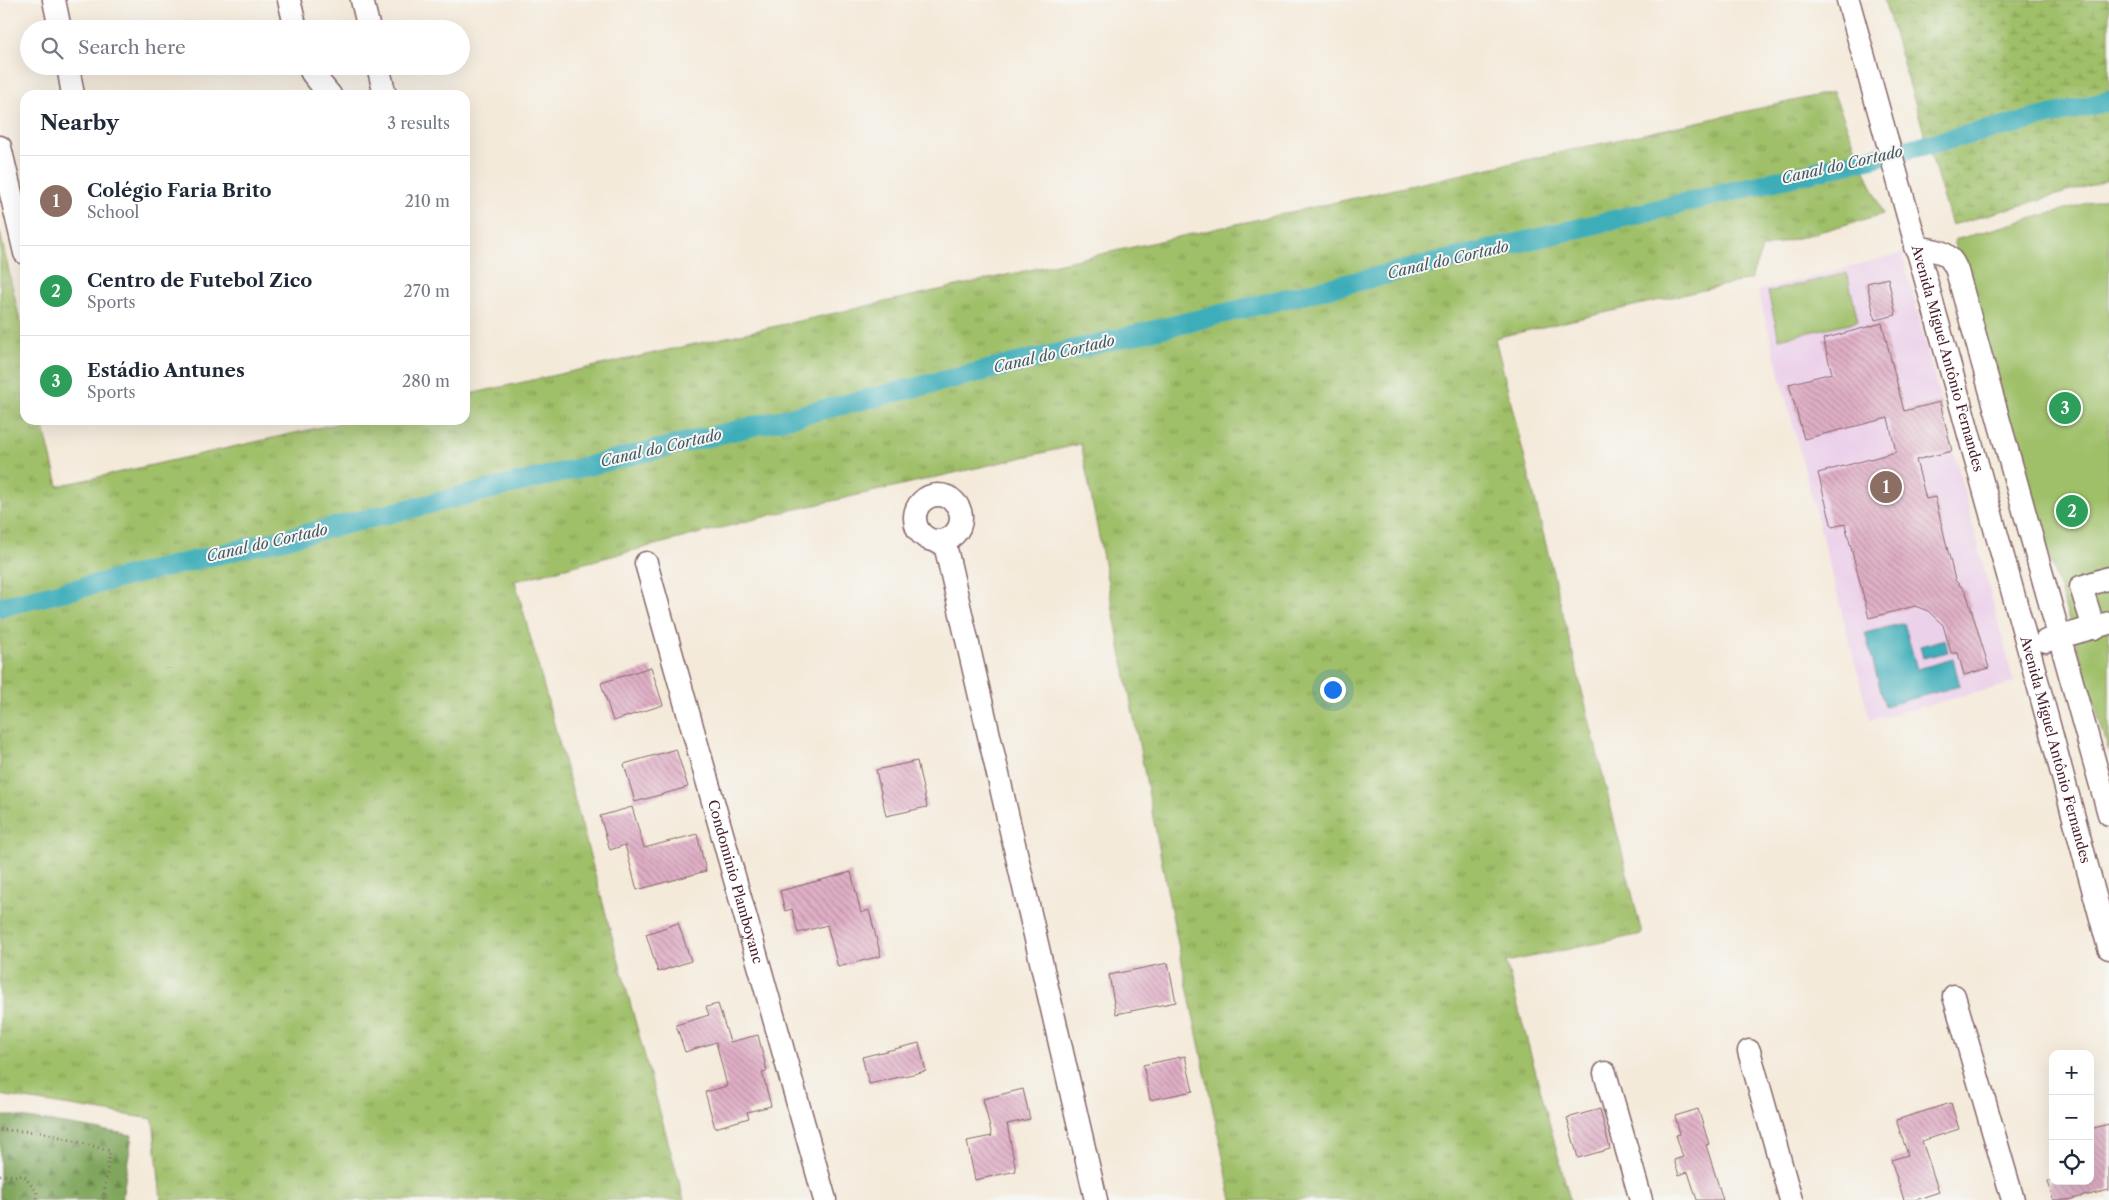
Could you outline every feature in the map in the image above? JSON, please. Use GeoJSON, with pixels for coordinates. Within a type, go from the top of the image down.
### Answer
{"type":"FeatureCollection","features":[{"type":"Feature","properties":{"kind":"street"},"geometry":{"type":"LineString","coordinates":[[54,0],[58,20]]}},
{"type":"Feature","properties":{"kind":"street"},"geometry":{"type":"LineString","coordinates":[[290,0],[294,20]]}},
{"type":"Feature","properties":{"kind":"street"},"geometry":{"type":"LineString","coordinates":[[362,0],[367,20]]}},
{"type":"Feature","properties":{"kind":"street"},"geometry":{"type":"LineString","coordinates":[[1848,0],[1914,243]]}},
{"type":"Feature","properties":{"kind":"street"},"geometry":{"type":"LineString","coordinates":[[70,75],[72,90]]}},
{"type":"Feature","properties":{"kind":"street"},"geometry":{"type":"LineString","coordinates":[[314,75],[326,90]]}},
{"type":"Feature","properties":{"kind":"street"},"geometry":{"type":"LineString","coordinates":[[380,75],[384,90]]}},
{"type":"Feature","properties":{"kind":"street"},"geometry":{"type":"LineString","coordinates":[[0,147],[20,229]]}},
{"type":"Feature","properties":{"kind":"street","name":"Avenida Miguel Antônio Fernandes"},"geometry":{"type":"LineString","coordinates":[[1914,243],[1947,254],[1953,261],[2109,814]]}},
{"type":"Feature","properties":{"kind":"street","name":"Avenida Miguel Antônio Fernandes"},"geometry":{"type":"LineString","coordinates":[[1914,243],[2028,647],[2109,948]]}},
{"type":"Feature","properties":{"kind":"street"},"geometry":{"type":"LineString","coordinates":[[944,540],[1096,1200]]}},
{"type":"Feature","properties":{"kind":"street","name":"Condominio Plamboyanc"},"geometry":{"type":"LineString","coordinates":[[646,563],[825,1200]]}},
{"type":"Feature","properties":{"kind":"street"},"geometry":{"type":"LineString","coordinates":[[2028,647],[2101,626],[2081,587],[2109,578]]}},
{"type":"Feature","properties":{"kind":"street"},"geometry":{"type":"LineString","coordinates":[[1954,996],[2013,1200]]}},
{"type":"Feature","properties":{"kind":"street"},"geometry":{"type":"LineString","coordinates":[[1749,1051],[1791,1200]]}},
{"type":"Feature","properties":{"kind":"street"},"geometry":{"type":"LineString","coordinates":[[1605,1073],[1641,1200]]}},
{"type":"Feature","properties":{"kind":"path"},"geometry":{"type":"LineString","coordinates":[[0,1130],[42,1132],[110,1151],[103,1200]]}},
{"type":"Feature","properties":{"kind":"path"},"geometry":{"type":"LineString","coordinates":[[0,1176],[24,1176],[37,1192],[37,1200]]}},
{"type":"Feature","properties":{"kind":"shaded area"},"geometry":{"type":"Polygon","coordinates":[[[1902,253],[2014,683],[1870,720],[1758,291],[1902,253]]]}},
{"type":"Feature","properties":{"kind":"green space"},"geometry":{"type":"Polygon","coordinates":[[[1884,0],[2109,0],[2109,180],[1952,225],[1884,0]]]}},
{"type":"Feature","properties":{"kind":"green space"},"geometry":{"type":"Polygon","coordinates":[[[1833,92],[1883,214],[1762,248],[1751,279],[1495,338],[1642,934],[1506,962],[1570,1200],[1232,1200],[1172,915],[1081,444],[775,514],[515,581],[684,1200],[161,1200],[153,1119],[0,1095],[0,232],[20,321],[20,425],[43,425],[58,486],[331,425],[470,425],[470,394],[1833,92]]]}},
{"type":"Feature","properties":{"kind":"green space"},"geometry":{"type":"Polygon","coordinates":[[[2109,197],[2109,752],[1954,240],[2109,197]]]}},
{"type":"Feature","properties":{"kind":"green space"},"geometry":{"type":"Polygon","coordinates":[[[1847,273],[1858,321],[1779,339],[1768,292],[1847,273]]]}},
{"type":"Feature","properties":{"kind":"green space"},"geometry":{"type":"Polygon","coordinates":[[[0,1116],[15,1116],[132,1135],[122,1200],[0,1200],[0,1116]]]}},
{"type":"Feature","properties":{"kind":"water"},"geometry":{"type":"Polygon","coordinates":[[[1904,623],[1917,669],[1953,659],[1960,686],[1885,706],[1865,633],[1904,623]]]}},
{"type":"Feature","properties":{"kind":"water"},"geometry":{"type":"Polygon","coordinates":[[[1945,639],[1948,652],[1923,658],[1920,646],[1945,639]]]}},
{"type":"Feature","properties":{"kind":"building"},"geometry":{"type":"Polygon","coordinates":[[[1888,278],[1896,315],[1875,320],[1867,283],[1888,278]]]}},
{"type":"Feature","properties":{"kind":"building"},"geometry":{"type":"Polygon","coordinates":[[[1882,323],[1904,411],[1940,402],[1952,451],[1916,460],[1926,499],[1935,497],[1955,580],[1966,592],[1989,668],[1964,675],[1958,653],[1951,653],[1943,625],[1928,611],[1915,606],[1869,618],[1845,524],[1832,527],[1818,473],[1896,452],[1888,418],[1804,439],[1789,384],[1832,373],[1823,339],[1882,323]]]}},
{"type":"Feature","properties":{"kind":"building"},"geometry":{"type":"Polygon","coordinates":[[[651,667],[663,705],[613,721],[601,683],[651,667]]]}},
{"type":"Feature","properties":{"kind":"building"},"geometry":{"type":"Polygon","coordinates":[[[676,749],[688,787],[635,802],[624,764],[676,749]]]}},
{"type":"Feature","properties":{"kind":"building"},"geometry":{"type":"Polygon","coordinates":[[[917,761],[927,807],[886,816],[876,770],[917,761]]]}},
{"type":"Feature","properties":{"kind":"building"},"geometry":{"type":"Polygon","coordinates":[[[632,807],[644,848],[697,834],[706,871],[637,890],[625,845],[610,850],[600,816],[632,807]]]}},
{"type":"Feature","properties":{"kind":"building"},"geometry":{"type":"Polygon","coordinates":[[[851,872],[861,913],[869,910],[881,956],[838,967],[827,925],[798,933],[792,909],[785,911],[780,891],[851,872]]]}},
{"type":"Feature","properties":{"kind":"building"},"geometry":{"type":"Polygon","coordinates":[[[678,923],[691,961],[658,972],[646,934],[678,923]]]}},
{"type":"Feature","properties":{"kind":"building"},"geometry":{"type":"Polygon","coordinates":[[[1168,963],[1176,1002],[1116,1014],[1109,975],[1168,963]]]}},
{"type":"Feature","properties":{"kind":"building"},"geometry":{"type":"Polygon","coordinates":[[[718,1004],[730,1042],[758,1035],[767,1071],[762,1072],[771,1106],[747,1112],[749,1118],[715,1128],[705,1092],[727,1086],[716,1042],[685,1052],[676,1025],[709,1015],[706,1007],[718,1004]]]}},
{"type":"Feature","properties":{"kind":"building"},"geometry":{"type":"Polygon","coordinates":[[[919,1043],[926,1071],[869,1084],[862,1057],[919,1043]]]}},
{"type":"Feature","properties":{"kind":"building"},"geometry":{"type":"Polygon","coordinates":[[[1185,1056],[1193,1091],[1150,1100],[1143,1065],[1185,1056]]]}},
{"type":"Feature","properties":{"kind":"building"},"geometry":{"type":"Polygon","coordinates":[[[1023,1089],[1030,1119],[1007,1124],[1016,1171],[975,1180],[967,1141],[992,1136],[983,1099],[1023,1089]]]}},
{"type":"Feature","properties":{"kind":"building"},"geometry":{"type":"Polygon","coordinates":[[[1951,1103],[1959,1129],[1922,1141],[1939,1192],[1915,1200],[1904,1200],[1891,1160],[1908,1155],[1896,1120],[1951,1103]]]}},
{"type":"Feature","properties":{"kind":"building"},"geometry":{"type":"Polygon","coordinates":[[[1600,1109],[1610,1149],[1578,1158],[1567,1118],[1600,1109]]]}},
{"type":"Feature","properties":{"kind":"building"},"geometry":{"type":"Polygon","coordinates":[[[1698,1109],[1709,1144],[1706,1145],[1723,1200],[1697,1200],[1688,1172],[1679,1175],[1674,1160],[1683,1157],[1676,1135],[1680,1134],[1675,1116],[1698,1109]]]}},
{"type":"Feature","properties":{"kind":"building"},"geometry":{"type":"Polygon","coordinates":[[[2109,1124],[2109,1190],[2068,1200],[2053,1200],[2049,1185],[2094,1185],[2094,1128],[2109,1124]]]}},
{"type":"Feature","properties":{"kind":"waterway","name":"Canal do Cortado"},"geometry":{"type":"LineString","coordinates":[[0,607],[2109,101]]}},
{"type":"Feature","properties":{"kind":"place","name":"Estádio Antunes"},"geometry":{"type":"Point","coordinates":[2065,408]}},
{"type":"Feature","properties":{"kind":"place","name":"Colégio Faria Brito"},"geometry":{"type":"Point","coordinates":[1886,487]}},
{"type":"Feature","properties":{"kind":"place","name":"Centro de Futebol Zico"},"geometry":{"type":"Point","coordinates":[2072,511]}}]}
